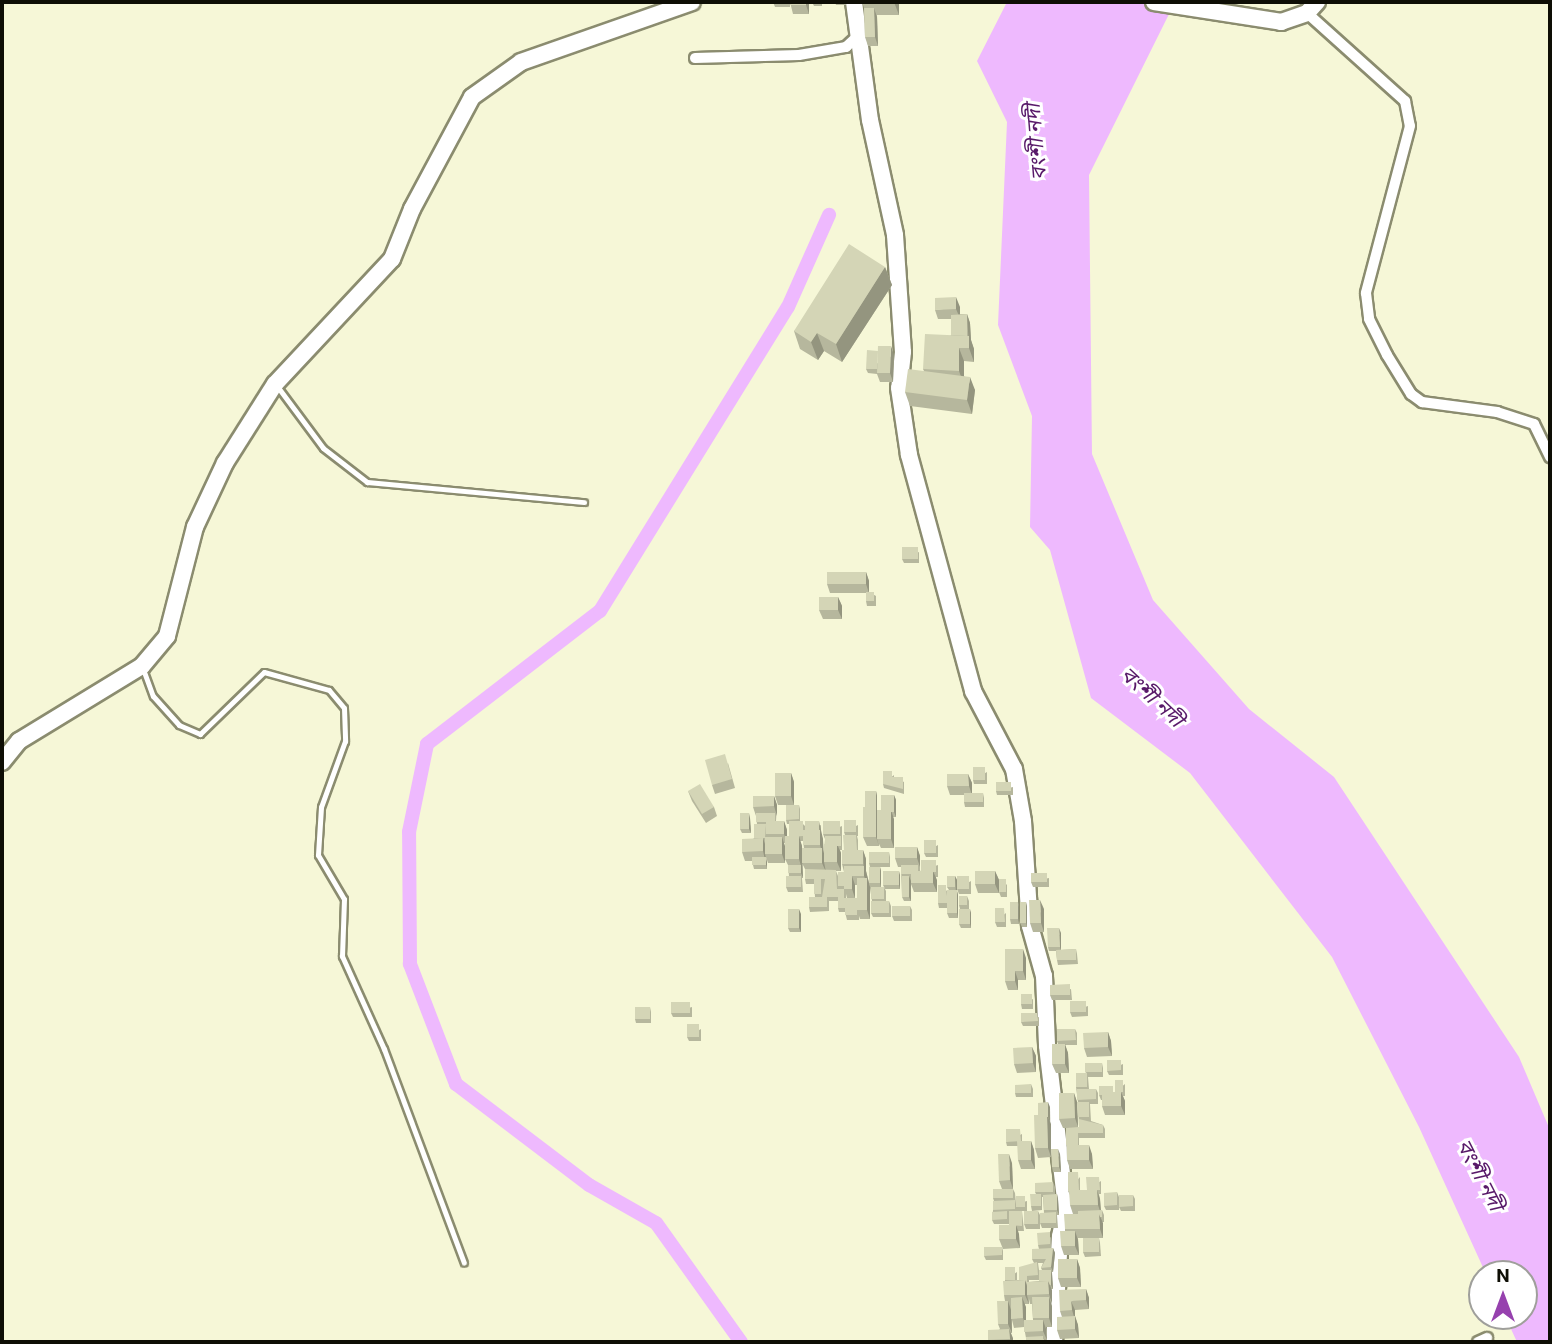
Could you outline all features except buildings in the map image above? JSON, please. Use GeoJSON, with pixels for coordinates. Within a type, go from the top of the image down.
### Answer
{"type":"FeatureCollection","features":[{"type":"Feature","properties":{"kind":"street"},"geometry":{"type":"LineString","coordinates":[[2,762],[19,741],[142,666],[167,636],[195,527],[210,495],[275,384],[391,259],[412,209],[472,97],[521,62],[669,4],[692,2]]}},
{"type":"Feature","properties":{"kind":"street"},"geometry":{"type":"LineString","coordinates":[[854,2],[895,234],[903,352],[899,388],[914,480],[972,691],[1014,769],[1023,821],[1030,926],[1044,976],[1047,1046],[1065,1187],[1054,1342]]}},
{"type":"Feature","properties":{"kind":"street"},"geometry":{"type":"LineString","coordinates":[[1154,2],[1282,22],[1312,7],[1405,101],[1410,126],[1366,293],[1369,319],[1411,394],[1422,402],[1497,412],[1534,424],[1550,457]]}},
{"type":"Feature","properties":{"kind":"street"},"geometry":{"type":"LineString","coordinates":[[695,58],[799,55],[846,47],[858,36]]}},
{"type":"Feature","properties":{"kind":"lane"},"geometry":{"type":"LineString","coordinates":[[275,384],[323,448],[367,482],[584,502]]}},
{"type":"Feature","properties":{"kind":"lane"},"geometry":{"type":"LineString","coordinates":[[142,666],[153,696],[179,725],[200,734],[264,672],[329,690],[344,708],[345,741],[321,807],[318,855],[344,899],[342,956],[384,1049],[464,1263]]}},
{"type":"Feature","properties":{"kind":"water","name":"বংশী নদী"},"geometry":{"type":"Polygon","coordinates":[[[1007,2],[1175,2],[1089,175],[1092,454],[1153,600],[1249,709],[1334,777],[1519,1057],[1550,1130],[1550,1342],[1517,1342],[1511,1330],[1538,1330],[1538,1260],[1480,1260],[1419,1127],[1332,957],[1190,773],[1091,698],[1050,550],[1030,527],[1032,416],[998,325],[1007,122],[977,61],[1007,2]]]}},
{"type":"Feature","properties":{"kind":"waterway"},"geometry":{"type":"LineString","coordinates":[[741,1342],[656,1223],[589,1185],[456,1084],[410,964],[409,832],[427,744],[600,611],[788,307],[829,215]]}}]}
